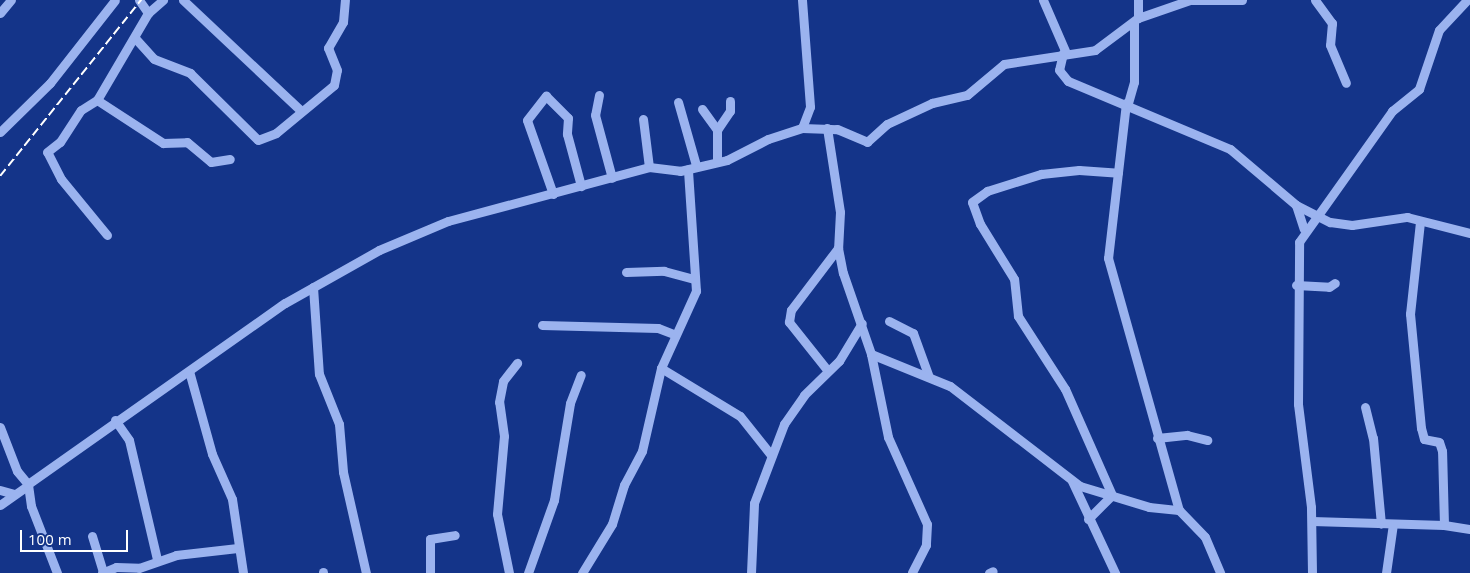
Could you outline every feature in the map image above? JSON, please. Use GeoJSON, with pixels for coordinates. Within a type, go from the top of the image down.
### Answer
{"type":"FeatureCollection","features":[{"type":"Feature","properties":{"kind":"street"},"geometry":{"type":"LineString","coordinates":[[0,13],[11,0]]}},
{"type":"Feature","properties":{"kind":"street"},"geometry":{"type":"LineString","coordinates":[[107,0],[115,0]]}},
{"type":"Feature","properties":{"kind":"street"},"geometry":{"type":"LineString","coordinates":[[0,132],[50,83],[115,0]]}},
{"type":"Feature","properties":{"kind":"street"},"geometry":{"type":"LineString","coordinates":[[139,0],[148,14]]}},
{"type":"Feature","properties":{"kind":"street"},"geometry":{"type":"LineString","coordinates":[[108,235],[47,157],[81,110],[97,100],[148,14],[163,0]]}},
{"type":"Feature","properties":{"kind":"street"},"geometry":{"type":"LineString","coordinates":[[183,0],[301,111]]}},
{"type":"Feature","properties":{"kind":"street"},"geometry":{"type":"LineString","coordinates":[[134,38],[154,60],[196,78],[258,140],[276,133],[334,85],[337,70],[328,48],[343,22],[345,0]]}},
{"type":"Feature","properties":{"kind":"street"},"geometry":{"type":"LineString","coordinates":[[802,0],[810,107],[802,128]]}},
{"type":"Feature","properties":{"kind":"street"},"geometry":{"type":"LineString","coordinates":[[1043,0],[1065,53],[1061,76],[1230,149],[1296,205],[1317,216],[1341,225],[1396,216],[1470,233]]}},
{"type":"Feature","properties":{"kind":"street"},"geometry":{"type":"LineString","coordinates":[[1138,0],[1134,82],[1127,103],[1108,258],[1138,354],[1157,438],[1179,510],[1205,537],[1220,573]]}},
{"type":"Feature","properties":{"kind":"street"},"geometry":{"type":"LineString","coordinates":[[0,505],[115,420],[313,287],[379,250],[448,221],[648,168],[692,167],[717,162],[802,128],[827,128],[867,142],[887,124],[932,103],[967,95],[1004,64],[1065,53],[1095,50],[1136,20],[1187,1],[1242,0]]}},
{"type":"Feature","properties":{"kind":"street"},"geometry":{"type":"LineString","coordinates":[[1315,0],[1332,22],[1330,45],[1346,83]]}},
{"type":"Feature","properties":{"kind":"street"},"geometry":{"type":"LineString","coordinates":[[1304,229],[1317,216],[1392,112],[1419,89],[1439,30],[1467,0]]}},
{"type":"Feature","properties":{"kind":"street"},"geometry":{"type":"LineString","coordinates":[[599,95],[596,115],[612,178]]}},
{"type":"Feature","properties":{"kind":"street"},"geometry":{"type":"LineString","coordinates":[[553,194],[527,120],[546,96],[567,114],[567,134],[581,186]]}},
{"type":"Feature","properties":{"kind":"street"},"geometry":{"type":"LineString","coordinates":[[97,100],[163,143],[187,142],[211,162],[230,159]]}},
{"type":"Feature","properties":{"kind":"street"},"geometry":{"type":"LineString","coordinates":[[582,573],[612,524],[624,485],[642,451],[661,368],[674,334],[696,291],[693,279],[692,167],[678,102]]}},
{"type":"Feature","properties":{"kind":"street"},"geometry":{"type":"LineString","coordinates":[[717,162],[717,130],[730,110],[730,102]]}},
{"type":"Feature","properties":{"kind":"street"},"geometry":{"type":"LineString","coordinates":[[702,109],[717,130]]}},
{"type":"Feature","properties":{"kind":"street"},"geometry":{"type":"LineString","coordinates":[[643,119],[648,168]]}},
{"type":"Feature","properties":{"kind":"street"},"geometry":{"type":"LineString","coordinates":[[827,128],[840,212],[838,248],[871,354],[888,437],[927,524],[926,545],[912,573]]}},
{"type":"Feature","properties":{"kind":"street"},"geometry":{"type":"LineString","coordinates":[[1112,495],[1065,389],[1018,316],[1014,279],[980,224],[972,202],[987,191],[1041,174],[1079,170],[1118,173]]}},
{"type":"Feature","properties":{"kind":"street"},"geometry":{"type":"LineString","coordinates":[[1296,205],[1304,229],[1296,285],[1298,404],[1312,521],[1312,573]]}},
{"type":"Feature","properties":{"kind":"street"},"geometry":{"type":"LineString","coordinates":[[1420,222],[1410,314],[1422,436],[1439,442],[1442,451],[1444,525]]}},
{"type":"Feature","properties":{"kind":"street"},"geometry":{"type":"LineString","coordinates":[[828,371],[789,322],[791,310],[838,248]]}},
{"type":"Feature","properties":{"kind":"street"},"geometry":{"type":"LineString","coordinates":[[626,272],[664,271],[693,279]]}},
{"type":"Feature","properties":{"kind":"street"},"geometry":{"type":"LineString","coordinates":[[1296,285],[1329,287],[1335,283]]}},
{"type":"Feature","properties":{"kind":"street"},"geometry":{"type":"LineString","coordinates":[[313,287],[319,374],[339,424],[344,472],[366,573]]}},
{"type":"Feature","properties":{"kind":"street"},"geometry":{"type":"LineString","coordinates":[[889,321],[913,333],[929,377]]}},
{"type":"Feature","properties":{"kind":"street"},"geometry":{"type":"LineString","coordinates":[[751,573],[754,503],[771,455],[793,409],[828,371],[862,323]]}},
{"type":"Feature","properties":{"kind":"street"},"geometry":{"type":"LineString","coordinates":[[542,325],[658,328],[674,334]]}},
{"type":"Feature","properties":{"kind":"street"},"geometry":{"type":"LineString","coordinates":[[871,354],[950,386],[1072,481],[1149,507],[1179,510]]}},
{"type":"Feature","properties":{"kind":"street"},"geometry":{"type":"LineString","coordinates":[[509,573],[497,514],[504,436],[499,402],[503,381],[517,363]]}},
{"type":"Feature","properties":{"kind":"street"},"geometry":{"type":"LineString","coordinates":[[661,368],[740,416],[771,455]]}},
{"type":"Feature","properties":{"kind":"street"},"geometry":{"type":"LineString","coordinates":[[189,371],[212,454],[232,499],[243,573]]}},
{"type":"Feature","properties":{"kind":"street"},"geometry":{"type":"LineString","coordinates":[[528,573],[554,500],[570,403],[581,375]]}},
{"type":"Feature","properties":{"kind":"street"},"geometry":{"type":"LineString","coordinates":[[1365,407],[1373,438],[1381,524]]}},
{"type":"Feature","properties":{"kind":"street"},"geometry":{"type":"LineString","coordinates":[[115,420],[129,440],[157,559]]}},
{"type":"Feature","properties":{"kind":"street"},"geometry":{"type":"LineString","coordinates":[[0,427],[17,471],[27,486],[56,573]]}},
{"type":"Feature","properties":{"kind":"street"},"geometry":{"type":"LineString","coordinates":[[1157,438],[1207,440]]}},
{"type":"Feature","properties":{"kind":"street"},"geometry":{"type":"LineString","coordinates":[[1072,481],[1088,519],[1115,573]]}},
{"type":"Feature","properties":{"kind":"street"},"geometry":{"type":"LineString","coordinates":[[0,490],[14,494]]}},
{"type":"Feature","properties":{"kind":"street"},"geometry":{"type":"LineString","coordinates":[[1088,519],[1112,495]]}},
{"type":"Feature","properties":{"kind":"street"},"geometry":{"type":"LineString","coordinates":[[1312,521],[1444,525],[1470,529]]}},
{"type":"Feature","properties":{"kind":"street"},"geometry":{"type":"LineString","coordinates":[[1386,573],[1393,524]]}},
{"type":"Feature","properties":{"kind":"street"},"geometry":{"type":"LineString","coordinates":[[430,573],[430,539],[455,535]]}},
{"type":"Feature","properties":{"kind":"street"},"geometry":{"type":"LineString","coordinates":[[92,536],[103,573],[116,567],[138,571],[157,559],[238,548]]}},
{"type":"Feature","properties":{"kind":"railway"},"geometry":{"type":"LineString","coordinates":[[0,176],[141,0]]}}]}
